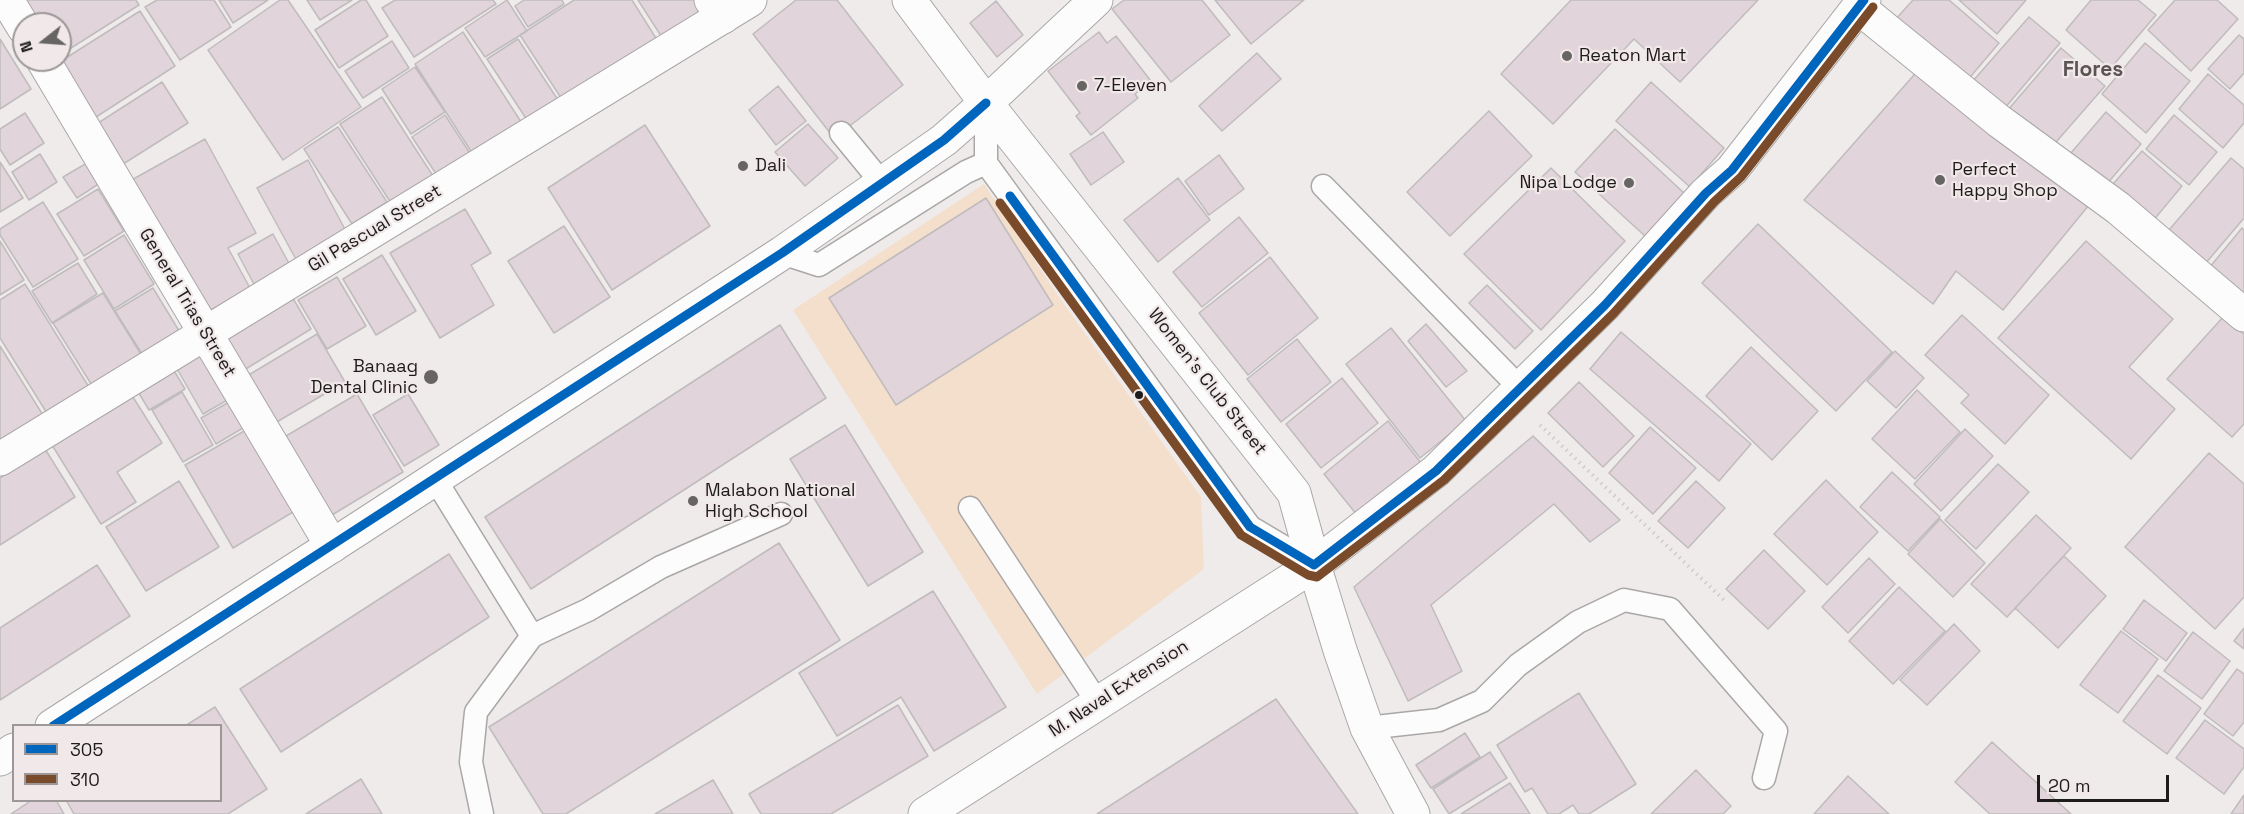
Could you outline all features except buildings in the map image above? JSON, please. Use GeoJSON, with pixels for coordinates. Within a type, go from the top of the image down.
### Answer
{"type":"FeatureCollection","features":[{"type":"Feature","properties":{"kind":"street","name":"Gil Pascual Street"},"geometry":{"type":"LineString","coordinates":[[0,459],[717,9],[750,0]]}},
{"type":"Feature","properties":{"kind":"street","name":"Women's Club Street"},"geometry":{"type":"LineString","coordinates":[[909,0],[986,103],[1294,493],[1340,650],[1367,728],[1413,814]]}},
{"type":"Feature","properties":{"kind":"street"},"geometry":{"type":"LineString","coordinates":[[55,724],[782,253],[944,140],[1096,0]]}},
{"type":"Feature","properties":{"kind":"street"},"geometry":{"type":"LineString","coordinates":[[1856,2],[1999,121],[2118,208],[2244,315]]}},
{"type":"Feature","properties":{"kind":"street","name":"M. Naval Extension"},"geometry":{"type":"LineString","coordinates":[[940,810],[1098,703],[1314,565],[1436,471],[1605,305],[1706,193],[1732,170],[1856,2]]}},
{"type":"Feature","properties":{"kind":"street","name":"General Trias Street"},"geometry":{"type":"LineString","coordinates":[[50,72],[332,546]]}},
{"type":"Feature","properties":{"kind":"lane"},"geometry":{"type":"LineString","coordinates":[[986,103],[986,163],[1250,526],[1314,565]]}},
{"type":"Feature","properties":{"kind":"lane"},"geometry":{"type":"LineString","coordinates":[[841,133],[882,183]]}},
{"type":"Feature","properties":{"kind":"lane"},"geometry":{"type":"LineString","coordinates":[[782,253],[819,265],[966,172],[986,163]]}},
{"type":"Feature","properties":{"kind":"lane"},"geometry":{"type":"LineString","coordinates":[[1323,186],[1517,392]]}},
{"type":"Feature","properties":{"kind":"lane"},"geometry":{"type":"LineString","coordinates":[[435,479],[532,636]]}},
{"type":"Feature","properties":{"kind":"lane"},"geometry":{"type":"LineString","coordinates":[[970,508],[1098,703]]}},
{"type":"Feature","properties":{"kind":"lane"},"geometry":{"type":"LineString","coordinates":[[482,814],[471,762],[476,712],[532,636],[588,610],[661,567],[781,514]]}},
{"type":"Feature","properties":{"kind":"lane"},"geometry":{"type":"LineString","coordinates":[[1367,728],[1439,720],[1482,701],[1518,665],[1578,622],[1624,600],[1670,609],[1776,731],[1764,778]]}},
{"type":"Feature","properties":{"kind":"path"},"geometry":{"type":"LineString","coordinates":[[1517,392],[1538,422],[1724,600]]}},
{"type":"Feature","properties":{"kind":"shaded area"},"geometry":{"type":"Polygon","coordinates":[[[984,184],[1059,297],[1201,497],[1204,569],[1037,694],[793,310],[984,184]]]}},
{"type":"Feature","properties":{"kind":"transit line","name":"305"},"geometry":{"type":"LineString","coordinates":[[1314,565],[1436,471],[1605,305],[1706,193],[1732,170],[1864,0]]}},
{"type":"Feature","properties":{"kind":"transit line","name":"310"},"geometry":{"type":"LineString","coordinates":[[1000,203],[1241,535],[1308,575],[1317,577],[1444,480],[1613,314],[1714,202],[1741,177],[1873,7]]}},
{"type":"Feature","properties":{"kind":"transit line","name":"305"},"geometry":{"type":"LineString","coordinates":[[56,724],[782,253],[944,140],[986,103]]}},
{"type":"Feature","properties":{"kind":"transit line","name":"305"},"geometry":{"type":"LineString","coordinates":[[1010,196],[1250,527],[1314,565]]}},
{"type":"Feature","properties":{"kind":"place","name":"Reaton Mart"},"geometry":{"type":"Point","coordinates":[1567,56]}},
{"type":"Feature","properties":{"kind":"place","name":"7-Eleven"},"geometry":{"type":"Point","coordinates":[1082,86]}},
{"type":"Feature","properties":{"kind":"place","name":"Dali"},"geometry":{"type":"Point","coordinates":[743,166]}},
{"type":"Feature","properties":{"kind":"place","name":"Perfect Happy Shop"},"geometry":{"type":"Point","coordinates":[1940,180]}},
{"type":"Feature","properties":{"kind":"place","name":"Nipa Lodge"},"geometry":{"type":"Point","coordinates":[1629,183]}},
{"type":"Feature","properties":{"kind":"place","name":"Banaag Dental Clinic"},"geometry":{"type":"Point","coordinates":[431,377]}},
{"type":"Feature","properties":{"kind":"place","name":"Malabon National High School"},"geometry":{"type":"Point","coordinates":[693,501]}},
{"type":"Feature","properties":{"kind":"district","name":"Flores"},"geometry":{"type":"Point","coordinates":[2093,70]}}]}
